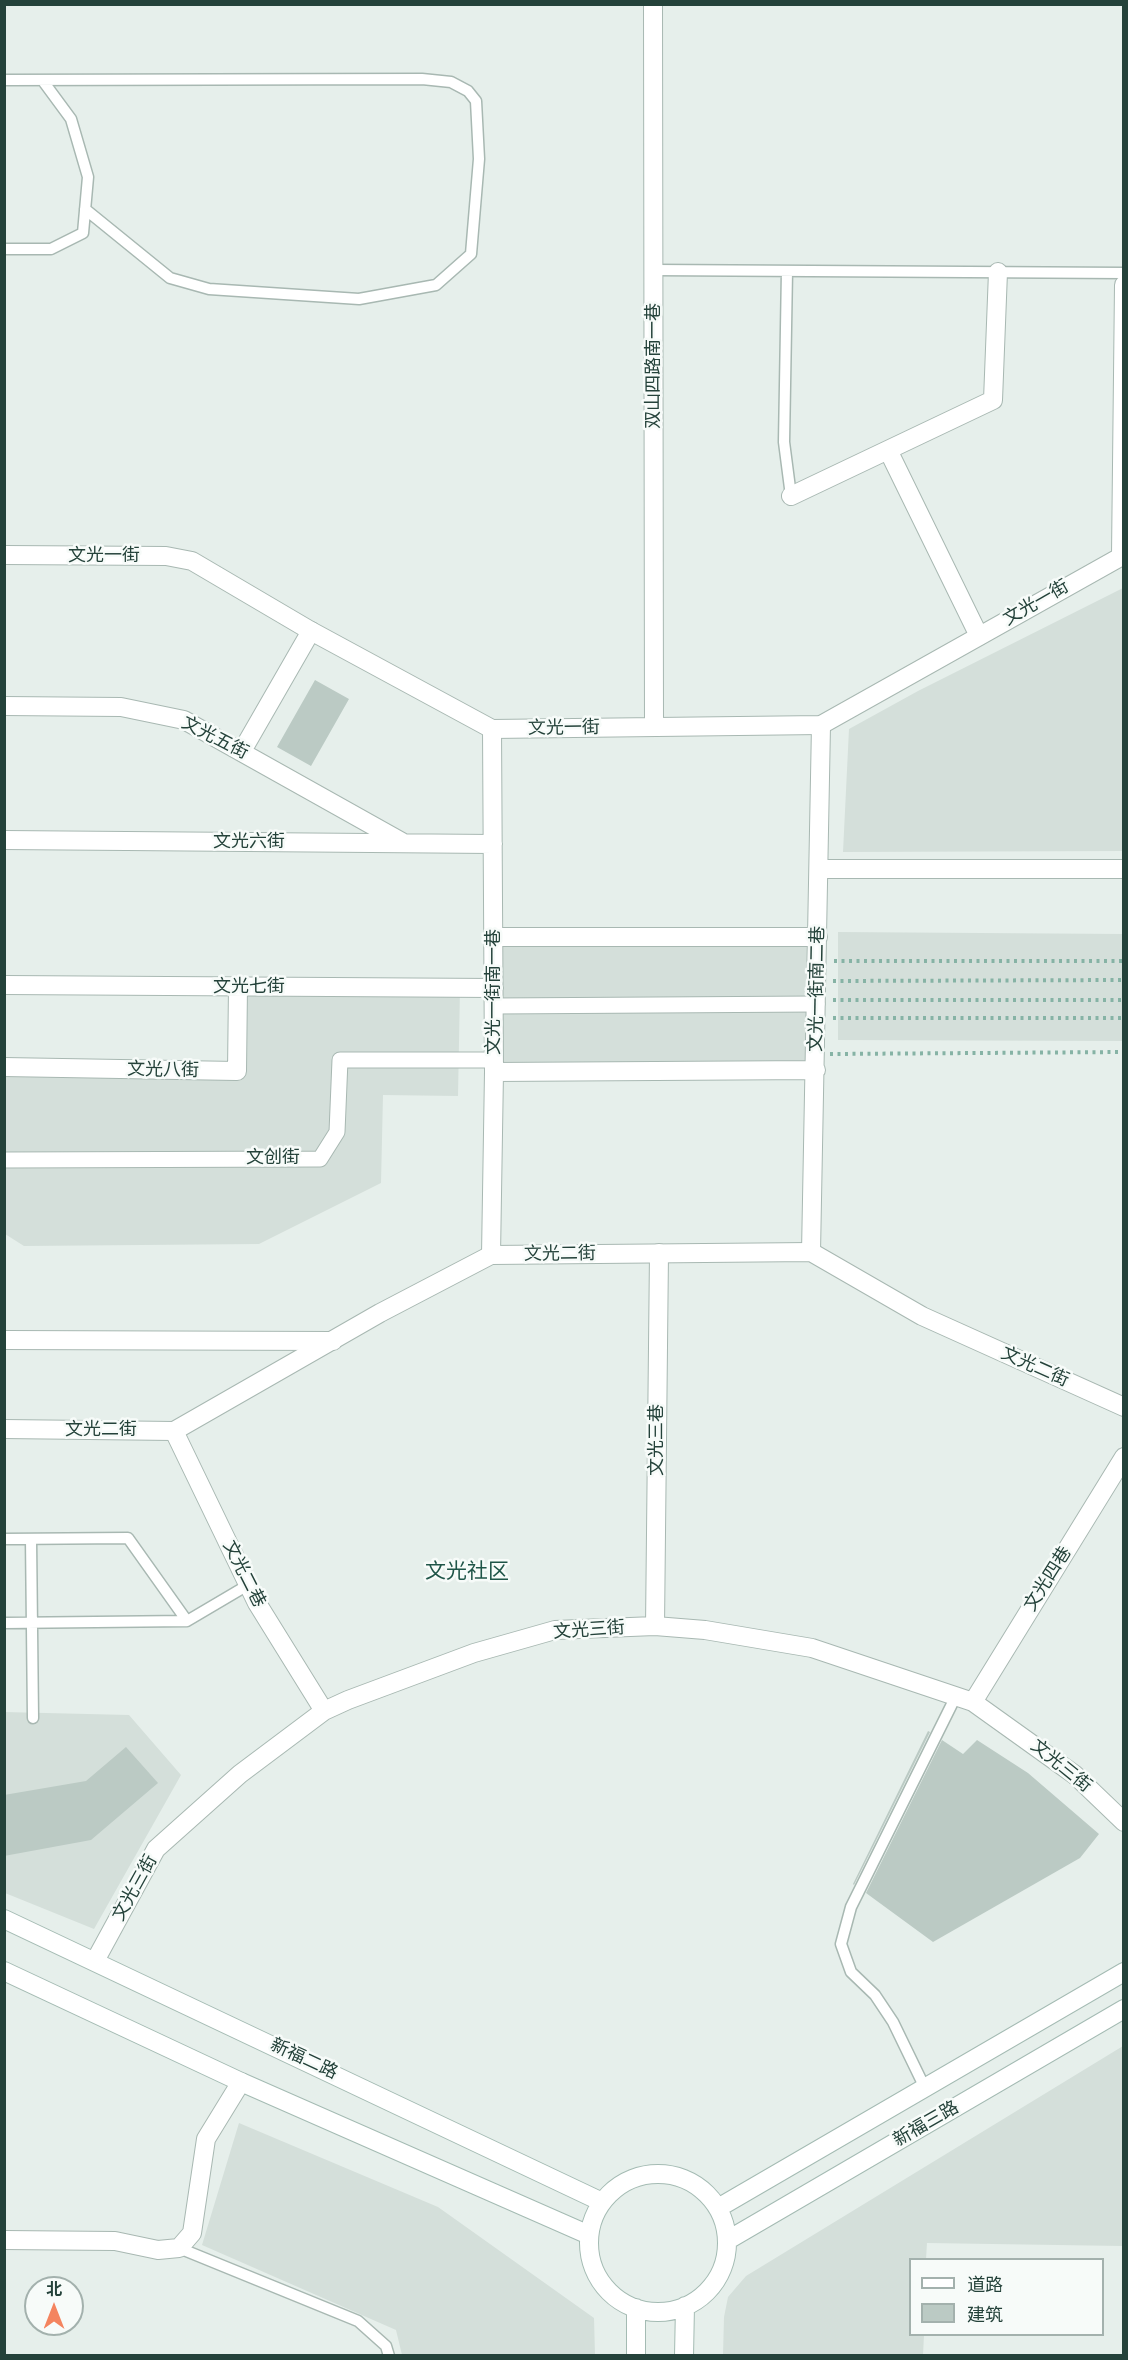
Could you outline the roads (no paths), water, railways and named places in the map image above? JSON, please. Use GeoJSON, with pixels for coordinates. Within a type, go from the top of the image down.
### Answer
{"type":"FeatureCollection","features":[{"type":"Feature","properties":{"kind":"street","name":"双山四路南一巷"},"geometry":{"type":"LineString","coordinates":[[653,4],[654,727]]}},
{"type":"Feature","properties":{"kind":"street"},"geometry":{"type":"LineString","coordinates":[[791,496],[993,400],[998,272]]}},
{"type":"Feature","properties":{"kind":"street"},"geometry":{"type":"LineString","coordinates":[[1122,555],[1124,285]]}},
{"type":"Feature","properties":{"kind":"street"},"geometry":{"type":"LineString","coordinates":[[888,450],[979,636]]}},
{"type":"Feature","properties":{"kind":"street","name":"文光一街"},"geometry":{"type":"LineString","coordinates":[[4,555],[166,556],[192,561],[311,631],[492,729],[821,725],[1122,555]]}},
{"type":"Feature","properties":{"kind":"street"},"geometry":{"type":"LineString","coordinates":[[242,751],[311,631]]}},
{"type":"Feature","properties":{"kind":"street","name":"文光五街"},"geometry":{"type":"LineString","coordinates":[[4,706],[121,707],[184,720],[404,843]]}},
{"type":"Feature","properties":{"kind":"street","name":"文光一街南二巷"},"geometry":{"type":"LineString","coordinates":[[811,1252],[821,725]]}},
{"type":"Feature","properties":{"kind":"street","name":"文光一街南一巷"},"geometry":{"type":"LineString","coordinates":[[491,1255],[494,1066],[492,729]]}},
{"type":"Feature","properties":{"kind":"street","name":"文光六街"},"geometry":{"type":"LineString","coordinates":[[4,840],[493,843]]}},
{"type":"Feature","properties":{"kind":"street"},"geometry":{"type":"LineString","coordinates":[[819,869],[1124,869]]}},
{"type":"Feature","properties":{"kind":"street"},"geometry":{"type":"LineString","coordinates":[[493,937],[818,937]]}},
{"type":"Feature","properties":{"kind":"street","name":"文光七街"},"geometry":{"type":"LineString","coordinates":[[4,985],[238,987],[494,997]]}},
{"type":"Feature","properties":{"kind":"street","name":"文光八街"},"geometry":{"type":"LineString","coordinates":[[4,1067],[237,1071],[238,987]]}},
{"type":"Feature","properties":{"kind":"street"},"geometry":{"type":"LineString","coordinates":[[494,997],[817,1001]]}},
{"type":"Feature","properties":{"kind":"street","name":"文创街"},"geometry":{"type":"LineString","coordinates":[[4,1160],[320,1159],[337,1132],[340,1060],[494,1066]]}},
{"type":"Feature","properties":{"kind":"street"},"geometry":{"type":"LineString","coordinates":[[494,1066],[816,1070]]}},
{"type":"Feature","properties":{"kind":"street","name":"文光二街"},"geometry":{"type":"LineString","coordinates":[[4,1429],[174,1431],[491,1255],[811,1252],[922,1316],[1124,1407]]}},
{"type":"Feature","properties":{"kind":"street","name":"文光三巷"},"geometry":{"type":"LineString","coordinates":[[656,1626],[658,1253]]}},
{"type":"Feature","properties":{"kind":"street"},"geometry":{"type":"LineString","coordinates":[[4,1340],[333,1341]]}},
{"type":"Feature","properties":{"kind":"street","name":"文光二巷"},"geometry":{"type":"LineString","coordinates":[[174,1431],[248,1585],[324,1711]]}},
{"type":"Feature","properties":{"kind":"street","name":"文光四巷"},"geometry":{"type":"LineString","coordinates":[[964,1699],[1124,1457]]}},
{"type":"Feature","properties":{"kind":"street","name":"文光三街"},"geometry":{"type":"LineString","coordinates":[[96,1961],[156,1849],[240,1774],[324,1711],[474,1653],[555,1630],[656,1626],[705,1630],[812,1648],[964,1699],[1075,1775],[1124,1822]]}},
{"type":"Feature","properties":{"kind":"street","name":"新福二路"},"geometry":{"type":"LineString","coordinates":[[4,1919],[602,2202]]}},
{"type":"Feature","properties":{"kind":"street"},"geometry":{"type":"LineString","coordinates":[[4,1971],[241,2082],[589,2235]]}},
{"type":"Feature","properties":{"kind":"street"},"geometry":{"type":"LineString","coordinates":[[718,2208],[1124,1972]]}},
{"type":"Feature","properties":{"kind":"street","name":"新福三路"},"geometry":{"type":"LineString","coordinates":[[728,2240],[1124,2009]]}},
{"type":"Feature","properties":{"kind":"street"},"geometry":{"type":"LineString","coordinates":[[4,2240],[115,2241],[158,2250],[179,2248],[192,2233],[206,2139],[241,2082]]}},
{"type":"Feature","properties":{"kind":"street"},"geometry":{"type":"LineString","coordinates":[[665,2174],[688,2180],[708,2194],[718,2208],[725,2223],[728,2240],[726,2257],[719,2276],[706,2292],[685,2306],[655,2312],[636,2308],[620,2301],[606,2288],[596,2272],[590,2254],[589,2235],[602,2202],[619,2186],[641,2176],[665,2174]]}},
{"type":"Feature","properties":{"kind":"street"},"geometry":{"type":"LineString","coordinates":[[684,2355],[685,2306]]}},
{"type":"Feature","properties":{"kind":"street"},"geometry":{"type":"LineString","coordinates":[[636,2308],[636,2355]]}},
{"type":"Feature","properties":{"kind":"lane"},"geometry":{"type":"LineString","coordinates":[[4,80],[422,79],[451,82],[468,91],[476,101],[479,159],[471,254],[436,285],[359,299],[209,289],[170,278],[85,209]]}},
{"type":"Feature","properties":{"kind":"lane"},"geometry":{"type":"LineString","coordinates":[[4,249],[51,249],[83,233],[88,177],[71,119],[43,81]]}},
{"type":"Feature","properties":{"kind":"lane"},"geometry":{"type":"LineString","coordinates":[[654,270],[1124,273]]}},
{"type":"Feature","properties":{"kind":"lane"},"geometry":{"type":"LineString","coordinates":[[787,271],[784,442],[791,496]]}},
{"type":"Feature","properties":{"kind":"lane"},"geometry":{"type":"LineString","coordinates":[[4,1539],[128,1538],[187,1621]]}},
{"type":"Feature","properties":{"kind":"lane"},"geometry":{"type":"LineString","coordinates":[[31,1539],[33,1718]]}},
{"type":"Feature","properties":{"kind":"lane"},"geometry":{"type":"LineString","coordinates":[[4,1623],[187,1621],[248,1585]]}},
{"type":"Feature","properties":{"kind":"lane"},"geometry":{"type":"LineString","coordinates":[[925,2088],[894,2022],[875,1995],[851,1972],[841,1944],[851,1907],[964,1699]]}},
{"type":"Feature","properties":{"kind":"lane"},"geometry":{"type":"LineString","coordinates":[[179,2248],[358,2321],[386,2346],[389,2355]]}},
{"type":"Feature","properties":{"kind":"district","name":"文光社区"},"geometry":{"type":"Point","coordinates":[467,1572]}}]}
